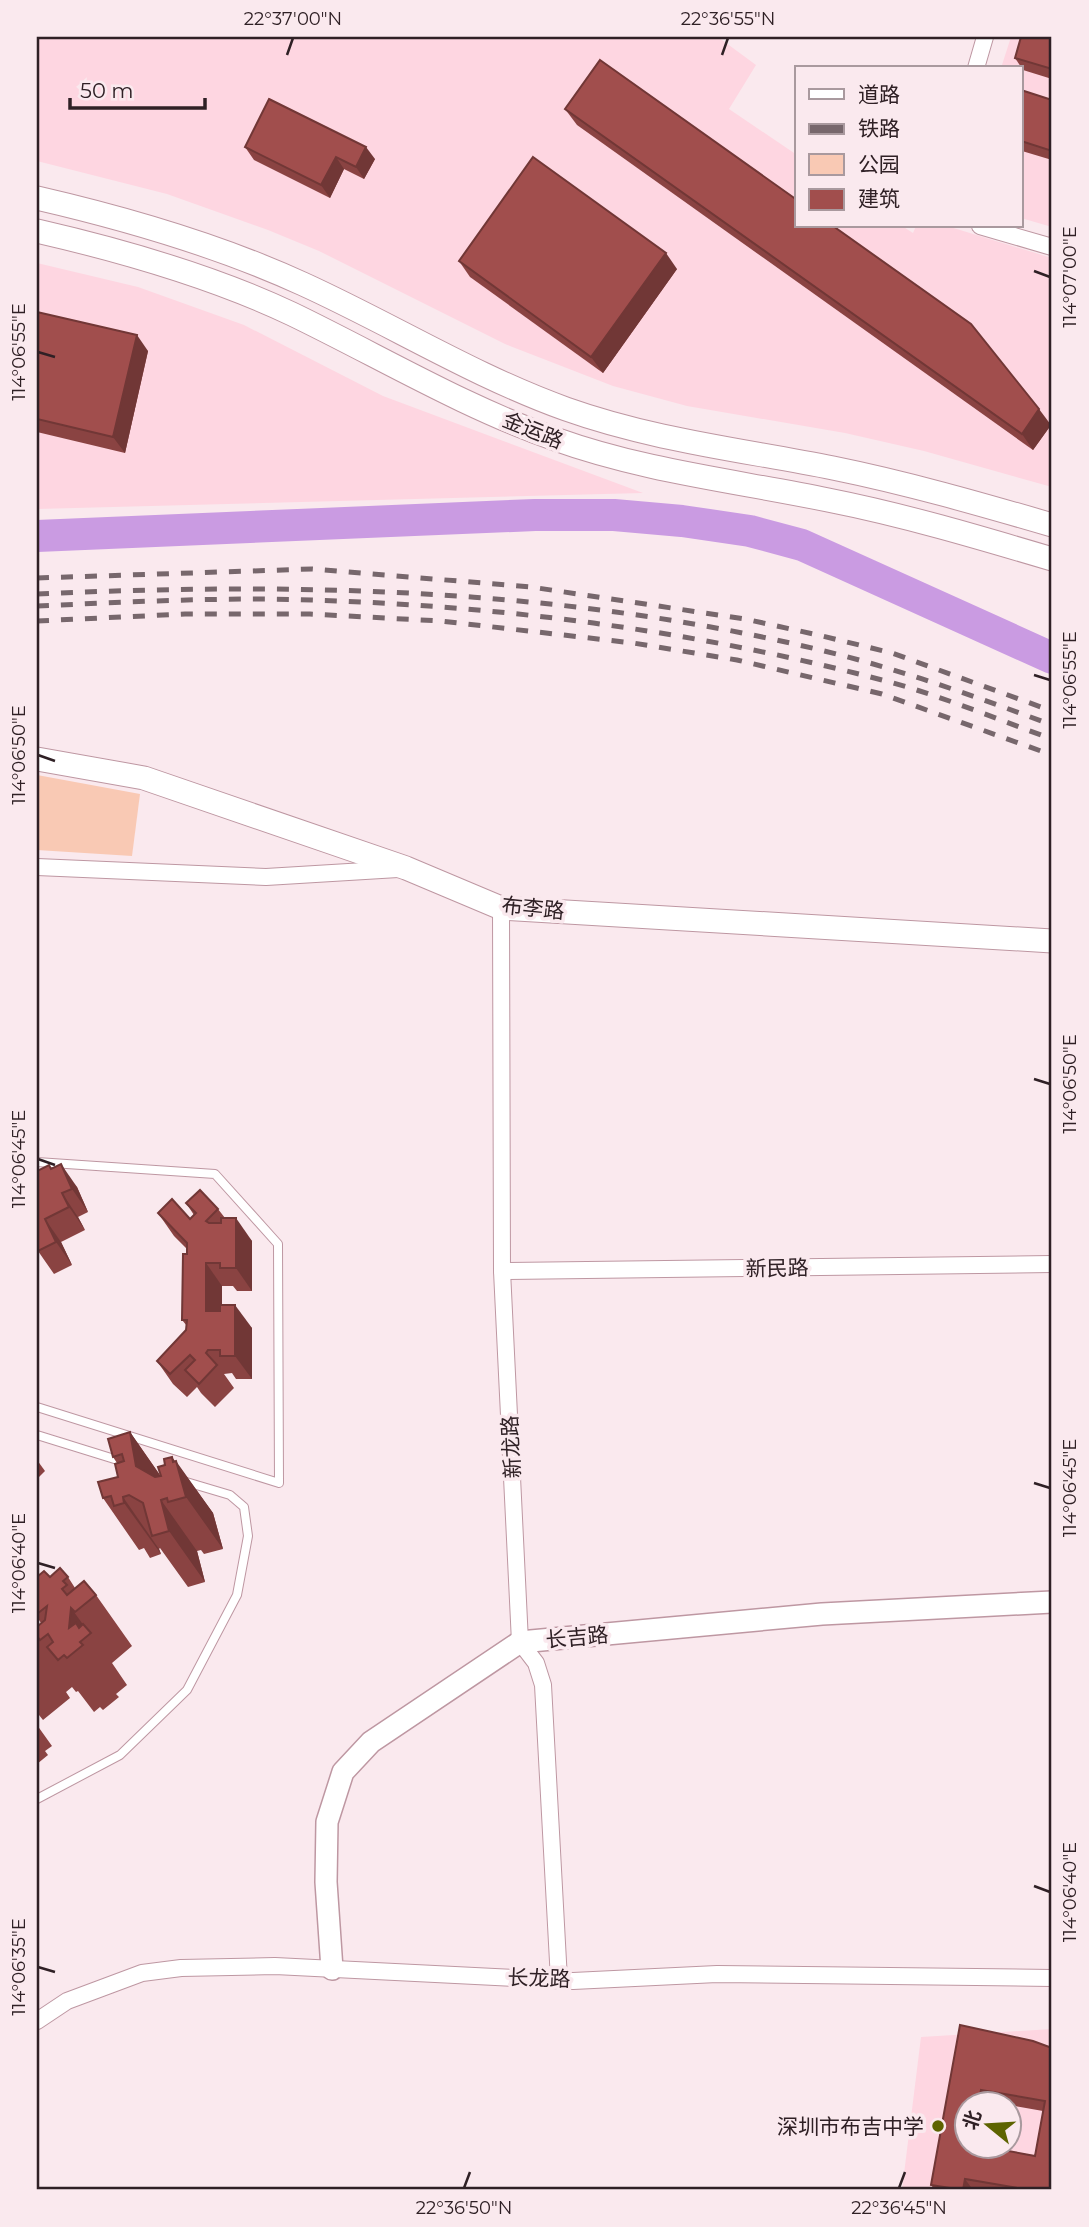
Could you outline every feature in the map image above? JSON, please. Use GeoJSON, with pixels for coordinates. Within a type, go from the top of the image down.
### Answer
{"type":"FeatureCollection","features":[{"type":"Feature","properties":{"kind":"main road","name":"金运路"},"geometry":{"type":"LineString","coordinates":[[37,198],[156,229],[255,263],[303,284],[489,377],[602,421],[680,441],[915,486],[1052,525]]}},
{"type":"Feature","properties":{"kind":"main road","name":"金运路"},"geometry":{"type":"LineString","coordinates":[[37,231],[146,259],[243,293],[290,313],[475,406],[593,452],[674,473],[753,485],[907,518],[1052,559]]}},
{"type":"Feature","properties":{"kind":"main road","name":"布李路"},"geometry":{"type":"LineString","coordinates":[[37,759],[144,778],[406,868],[501,908],[1052,941]]}},
{"type":"Feature","properties":{"kind":"street"},"geometry":{"type":"LineString","coordinates":[[977,66],[985,37]]}},
{"type":"Feature","properties":{"kind":"street"},"geometry":{"type":"LineString","coordinates":[[987,228],[1052,247]]}},
{"type":"Feature","properties":{"kind":"street"},"geometry":{"type":"LineString","coordinates":[[37,867],[266,877],[406,868]]}},
{"type":"Feature","properties":{"kind":"street","name":"新龙路"},"geometry":{"type":"LineString","coordinates":[[501,908],[502,1271],[520,1642],[536,1663],[542,1685],[559,1980]]}},
{"type":"Feature","properties":{"kind":"street","name":"新民路"},"geometry":{"type":"LineString","coordinates":[[502,1271],[1052,1264]]}},
{"type":"Feature","properties":{"kind":"street","name":"长吉路"},"geometry":{"type":"LineString","coordinates":[[331,1969],[326,1882],[327,1822],[343,1772],[371,1742],[520,1642],[822,1614],[1052,1602]]}},
{"type":"Feature","properties":{"kind":"street","name":"长龙路"},"geometry":{"type":"LineString","coordinates":[[37,2021],[67,2001],[142,1973],[222,1967],[331,1969],[559,1980],[718,1974],[1052,1978]]}},
{"type":"Feature","properties":{"kind":"lane"},"geometry":{"type":"LineString","coordinates":[[37,1162],[215,1174],[278,1244],[279,1483],[37,1407]]}},
{"type":"Feature","properties":{"kind":"lane"},"geometry":{"type":"LineString","coordinates":[[37,1435],[140,1467]]}},
{"type":"Feature","properties":{"kind":"lane"},"geometry":{"type":"LineString","coordinates":[[37,1799],[120,1755],[187,1690],[237,1595],[248,1536],[244,1507],[230,1495],[179,1479]]}},
{"type":"Feature","properties":{"kind":"shaded area"},"geometry":{"type":"Polygon","coordinates":[[[37,37],[718,37],[756,65],[729,109],[795,154],[795,228],[905,228],[913,233],[915,228],[954,228],[1052,258],[1052,487],[924,451],[845,433],[687,406],[613,386],[505,344],[319,251],[268,230],[167,194],[37,161],[37,37]]]}},
{"type":"Feature","properties":{"kind":"shaded area"},"geometry":{"type":"Polygon","coordinates":[[[1011,37],[1052,37],[1052,227],[1023,219],[1023,66],[1002,66],[1011,37]]]}},
{"type":"Feature","properties":{"kind":"shaded area"},"geometry":{"type":"Polygon","coordinates":[[[37,263],[138,287],[244,325],[383,396],[643,493],[37,509],[37,263]]]}},
{"type":"Feature","properties":{"kind":"shaded area","name":"深圳市布吉中学"},"geometry":{"type":"Polygon","coordinates":[[[1052,2029],[1052,2190],[902,2190],[921,2037],[1052,2029]]]}},
{"type":"Feature","properties":{"kind":"green space"},"geometry":{"type":"Polygon","coordinates":[[[37,775],[140,794],[132,856],[37,850],[37,775]]]}},
{"type":"Feature","properties":{"kind":"building"},"geometry":{"type":"Polygon","coordinates":[[[1021,37],[1052,37],[1052,69],[1015,58],[1021,37]]]}},
{"type":"Feature","properties":{"kind":"building"},"geometry":{"type":"Polygon","coordinates":[[[600,60],[795,199],[795,228],[836,228],[971,324],[1039,409],[1022,434],[565,109],[600,60]]]}},
{"type":"Feature","properties":{"kind":"building"},"geometry":{"type":"Polygon","coordinates":[[[1023,91],[1052,100],[1052,151],[1023,142],[1023,91]]]}},
{"type":"Feature","properties":{"kind":"building"},"geometry":{"type":"Polygon","coordinates":[[[269,99],[366,147],[356,167],[336,157],[321,185],[245,147],[269,99]]]}},
{"type":"Feature","properties":{"kind":"building"},"geometry":{"type":"Polygon","coordinates":[[[533,157],[666,253],[591,357],[459,261],[533,157]]]}},
{"type":"Feature","properties":{"kind":"building"},"geometry":{"type":"Polygon","coordinates":[[[37,312],[137,335],[113,437],[37,419],[37,312]]]}},
{"type":"Feature","properties":{"kind":"building"},"geometry":{"type":"Polygon","coordinates":[[[61,1164],[72,1189],[62,1193],[69,1207],[45,1219],[56,1242],[38,1251],[37,1171],[49,1165],[51,1169],[61,1164]]]}},
{"type":"Feature","properties":{"kind":"building"},"geometry":{"type":"Polygon","coordinates":[[[200,1190],[218,1209],[206,1221],[221,1223],[221,1218],[236,1218],[236,1268],[220,1268],[220,1263],[206,1263],[206,1311],[220,1311],[220,1305],[235,1305],[235,1356],[220,1356],[220,1350],[208,1350],[206,1353],[217,1365],[199,1384],[185,1370],[195,1360],[190,1355],[170,1374],[157,1361],[186,1330],[187,1320],[182,1320],[183,1254],[187,1254],[187,1243],[158,1213],[172,1199],[190,1219],[196,1213],[186,1203],[200,1190]]]}},
{"type":"Feature","properties":{"kind":"building"},"geometry":{"type":"Polygon","coordinates":[[[130,1432],[136,1466],[155,1477],[161,1476],[158,1467],[165,1465],[164,1459],[172,1457],[173,1462],[176,1461],[186,1497],[168,1502],[167,1498],[161,1500],[169,1531],[152,1536],[143,1503],[129,1495],[123,1497],[124,1503],[114,1506],[111,1496],[103,1498],[98,1482],[118,1477],[115,1464],[124,1461],[122,1454],[113,1457],[108,1439],[130,1432]]]}},
{"type":"Feature","properties":{"kind":"building"},"geometry":{"type":"Polygon","coordinates":[[[60,1568],[68,1577],[63,1581],[67,1585],[62,1589],[67,1595],[84,1581],[96,1595],[75,1612],[71,1608],[69,1628],[76,1623],[79,1628],[83,1624],[91,1633],[80,1642],[83,1645],[67,1658],[64,1655],[58,1660],[47,1647],[53,1642],[48,1634],[40,1640],[37,1636],[37,1624],[38,1626],[45,1620],[47,1606],[37,1614],[37,1577],[44,1571],[50,1577],[60,1568]]]}},
{"type":"Feature","properties":{"kind":"building"},"geometry":{"type":"Polygon","coordinates":[[[960,2025],[1033,2041],[1052,2048],[1052,2190],[1029,2190],[965,2179],[963,2190],[931,2185],[960,2025]]]}},
{"type":"Feature","properties":{"kind":"waterway"},"geometry":{"type":"LineString","coordinates":[[37,536],[535,515],[614,515],[682,521],[750,531],[802,545],[1052,658]]}},
{"type":"Feature","properties":{"kind":"railway"},"geometry":{"type":"LineString","coordinates":[[37,578],[312,569],[531,587],[745,619],[818,635],[892,653],[1052,711]]}},
{"type":"Feature","properties":{"kind":"railway"},"geometry":{"type":"LineString","coordinates":[[37,594],[135,590],[331,590],[428,594],[623,613],[816,649],[935,683],[1052,725]]}},
{"type":"Feature","properties":{"kind":"railway"},"geometry":{"type":"LineString","coordinates":[[37,606],[209,600],[312,600],[456,608],[599,624],[742,648],[882,680],[947,700],[1052,739]]}},
{"type":"Feature","properties":{"kind":"railway"},"geometry":{"type":"LineString","coordinates":[[37,621],[185,614],[310,614],[441,621],[633,643],[737,660],[882,694],[1052,755]]}},
{"type":"Feature","properties":{"kind":"place","name":"深圳市布吉中学"},"geometry":{"type":"Point","coordinates":[938,2126]}}]}
